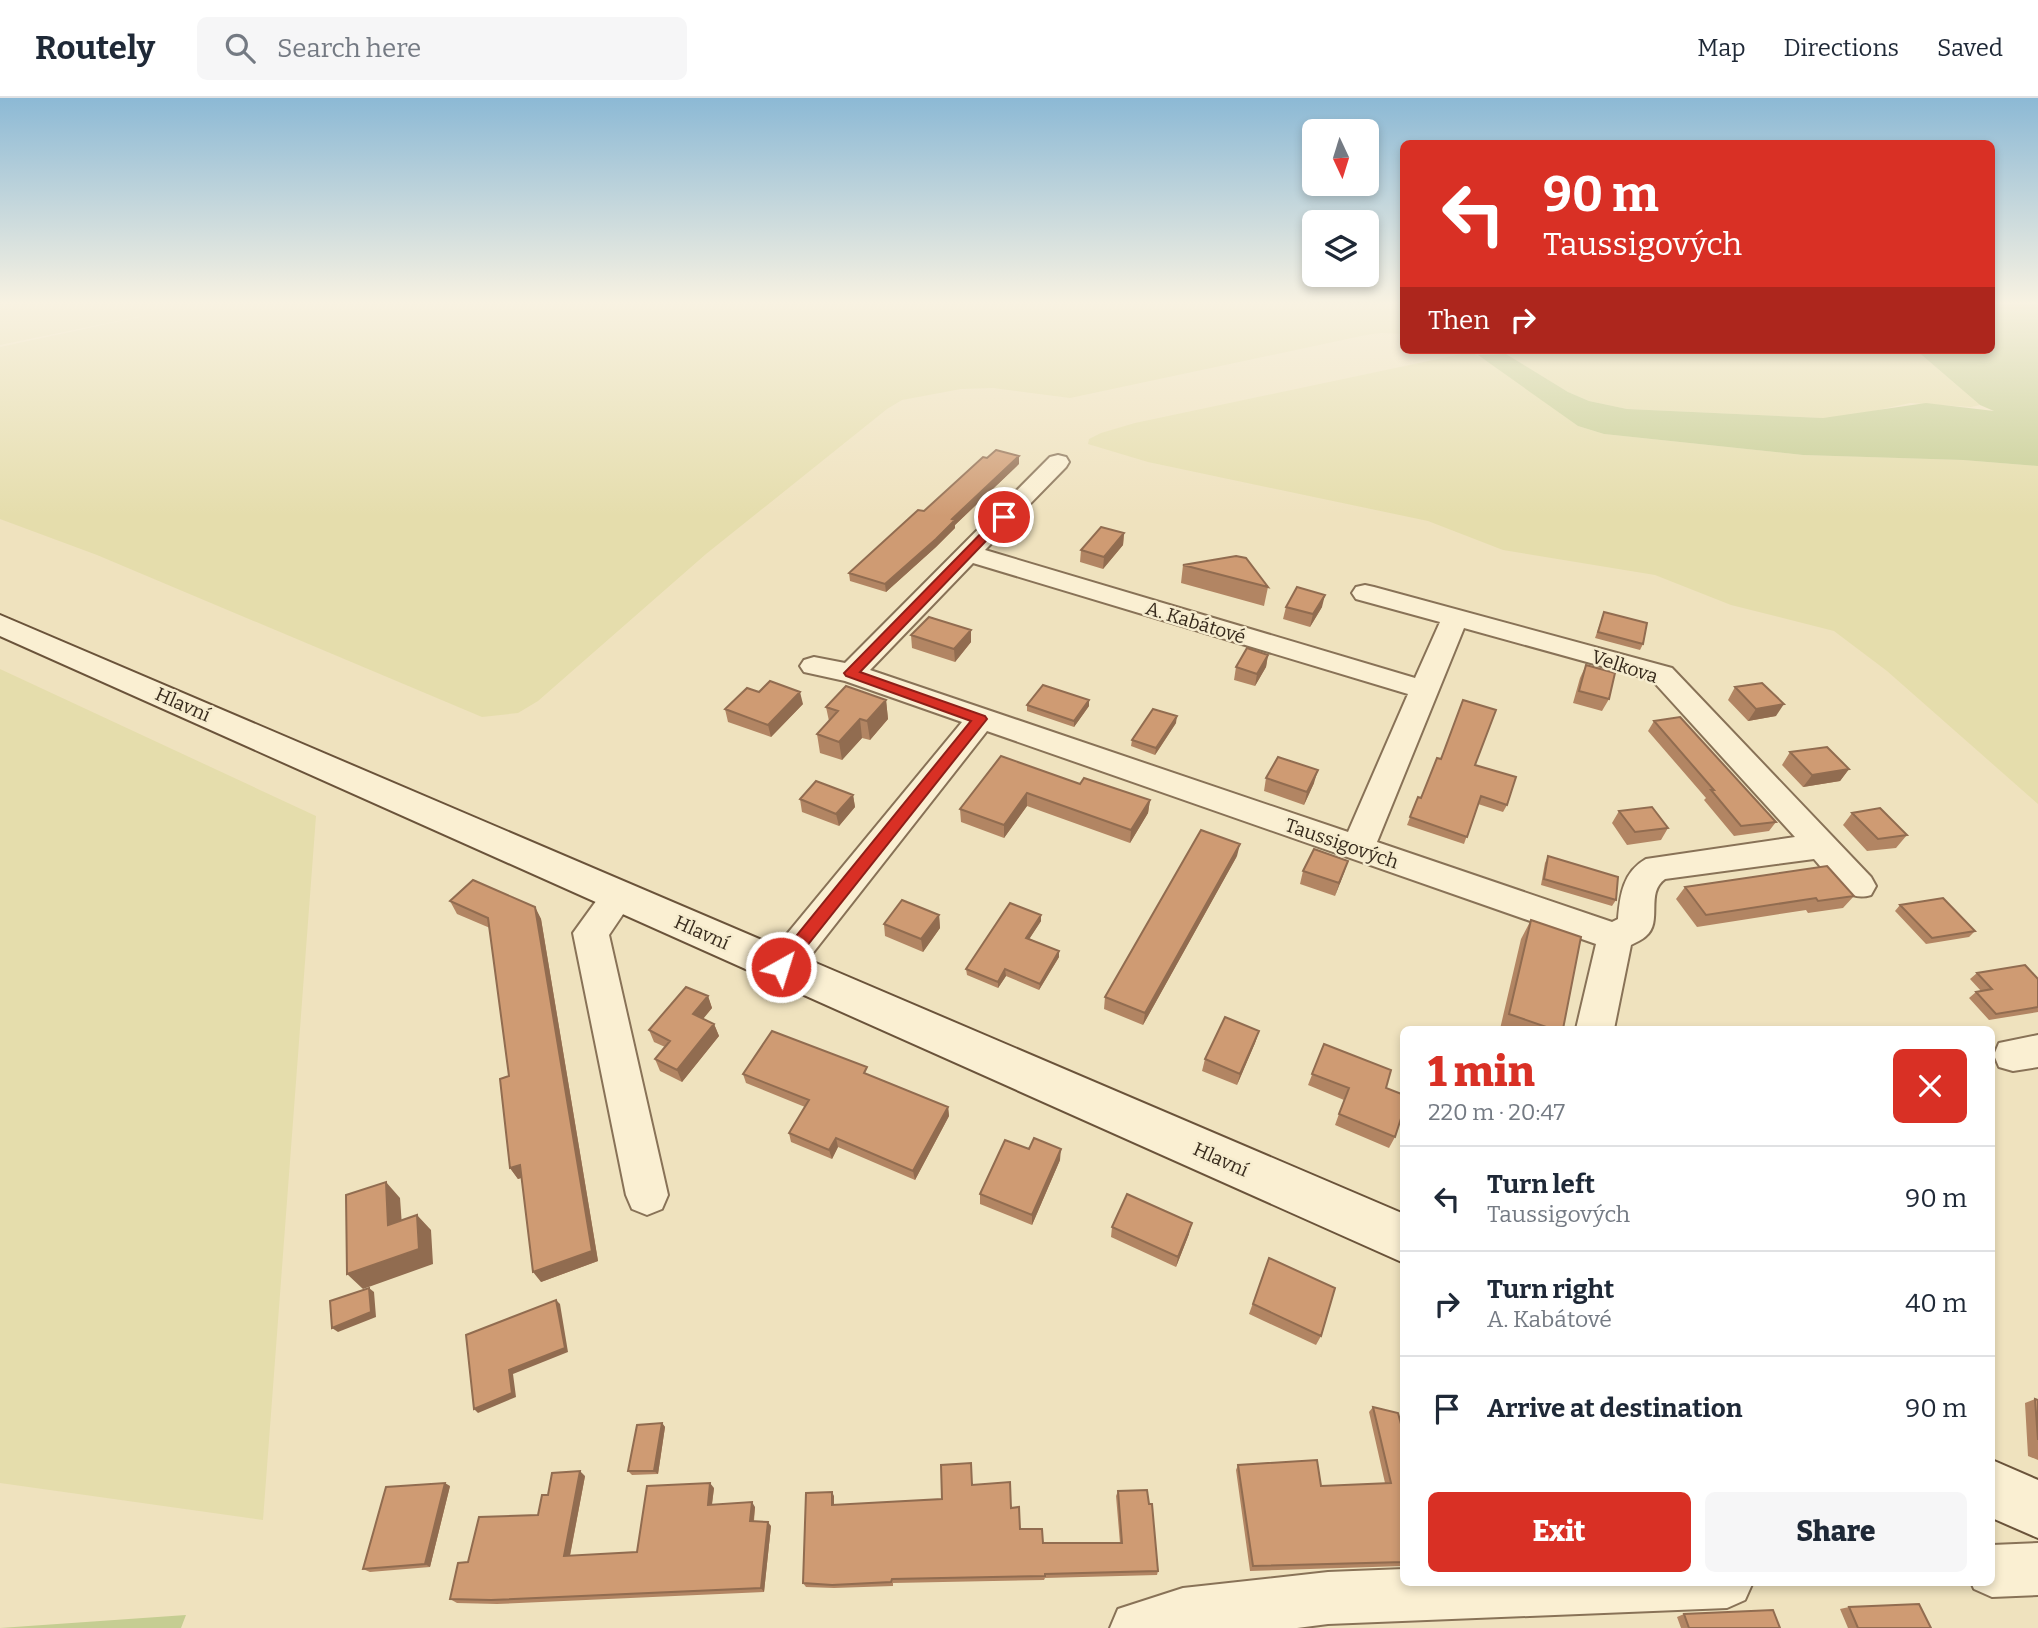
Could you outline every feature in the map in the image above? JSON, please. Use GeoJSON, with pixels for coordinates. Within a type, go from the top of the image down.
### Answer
{"type":"FeatureCollection","features":[{"type":"Feature","properties":{"kind":"street"},"geometry":{"type":"LineString","coordinates":[[851,673],[1058,462]]}},
{"type":"Feature","properties":{"kind":"street","name":"A. Kabátové"},"geometry":{"type":"LineString","coordinates":[[967,554],[1425,690]]}},
{"type":"Feature","properties":{"kind":"street","name":"Velkova"},"geometry":{"type":"LineString","coordinates":[[1365,593],[1662,674],[1859,886]]}},
{"type":"Feature","properties":{"kind":"street"},"geometry":{"type":"LineString","coordinates":[[1358,848],[1455,617]]}},
{"type":"Feature","properties":{"kind":"street","name":"Hlavní"},"geometry":{"type":"LineString","coordinates":[[0,624],[1400,1237]]}},
{"type":"Feature","properties":{"kind":"street","name":"Taussigových"},"geometry":{"type":"LineString","coordinates":[[814,666],[851,673],[1615,937]]}},
{"type":"Feature","properties":{"kind":"street"},"geometry":{"type":"LineString","coordinates":[[781,967],[980,719]]}},
{"type":"Feature","properties":{"kind":"street"},"geometry":{"type":"LineString","coordinates":[[1596,1026],[1615,937],[1635,926],[1640,883],[1646,874],[1658,868],[1820,846]]}},
{"type":"Feature","properties":{"kind":"street"},"geometry":{"type":"LineString","coordinates":[[619,895],[591,933],[647,1195]]}},
{"type":"Feature","properties":{"kind":"street"},"geometry":{"type":"LineString","coordinates":[[1995,1490],[2038,1508]]}},
{"type":"Feature","properties":{"kind":"street"},"geometry":{"type":"LineString","coordinates":[[1995,1571],[2038,1569]]}},
{"type":"Feature","properties":{"kind":"street"},"geometry":{"type":"LineString","coordinates":[[1137,1628],[1183,1615],[1328,1598],[1627,1586]]}},
{"type":"Feature","properties":{"kind":"shaded area"},"geometry":{"type":"Polygon","coordinates":[[[0,372],[1190,372],[1070,398],[993,388],[961,389],[902,400],[887,409],[706,554],[538,701],[518,713],[482,717],[97,555],[0,519],[0,372]]]}},
{"type":"Feature","properties":{"kind":"shaded area"},"geometry":{"type":"Polygon","coordinates":[[[1374,372],[1504,372],[1578,426],[1604,434],[1803,455],[1963,460],[2038,466],[2038,804],[1887,671],[1834,631],[1731,605],[1655,575],[1503,550],[1428,521],[1148,462],[1088,444],[1089,439],[1101,433],[1135,423],[1374,372]]]}},
{"type":"Feature","properties":{"kind":"shaded area"},"geometry":{"type":"Polygon","coordinates":[[[1536,372],[1942,372],[1980,405],[1971,407],[1910,403],[1851,416],[1823,418],[1627,409],[1589,401],[1536,372]]]}},
{"type":"Feature","properties":{"kind":"shaded area"},"geometry":{"type":"Polygon","coordinates":[[[0,669],[316,816],[263,1520],[0,1483],[0,669]]]}},
{"type":"Feature","properties":{"kind":"green space"},"geometry":{"type":"Polygon","coordinates":[[[1503,372],[1536,372],[1589,401],[1627,409],[1823,418],[1926,403],[1994,411],[1980,405],[1942,372],[2038,372],[2038,466],[1963,460],[1803,455],[1604,434],[1578,426],[1503,372]]]}},
{"type":"Feature","properties":{"kind":"green space"},"geometry":{"type":"Polygon","coordinates":[[[186,1615],[181,1628],[0,1628],[186,1615]]]}},
{"type":"Feature","properties":{"kind":"building"},"geometry":{"type":"Polygon","coordinates":[[[996,450],[1019,456],[952,519],[955,520],[936,539],[885,584],[849,573],[918,510],[924,511],[983,457],[987,458],[996,450]]]}},
{"type":"Feature","properties":{"kind":"building"},"geometry":{"type":"Polygon","coordinates":[[[1101,527],[1124,533],[1104,557],[1081,550],[1101,527]]]}},
{"type":"Feature","properties":{"kind":"building"},"geometry":{"type":"Polygon","coordinates":[[[1236,556],[1246,558],[1268,587],[1183,565],[1236,556]]]}},
{"type":"Feature","properties":{"kind":"building"},"geometry":{"type":"Polygon","coordinates":[[[1297,587],[1325,595],[1313,614],[1286,607],[1297,587]]]}},
{"type":"Feature","properties":{"kind":"building"},"geometry":{"type":"Polygon","coordinates":[[[1604,612],[1647,623],[1643,644],[1598,632],[1604,612]]]}},
{"type":"Feature","properties":{"kind":"building"},"geometry":{"type":"Polygon","coordinates":[[[929,617],[971,630],[954,649],[911,635],[929,617]]]}},
{"type":"Feature","properties":{"kind":"building"},"geometry":{"type":"Polygon","coordinates":[[[1247,648],[1268,655],[1257,674],[1236,667],[1247,648]]]}},
{"type":"Feature","properties":{"kind":"building"},"geometry":{"type":"Polygon","coordinates":[[[1586,665],[1615,673],[1609,699],[1579,691],[1586,665]]]}},
{"type":"Feature","properties":{"kind":"building"},"geometry":{"type":"Polygon","coordinates":[[[770,681],[800,692],[768,725],[725,709],[747,688],[759,692],[770,681]]]}},
{"type":"Feature","properties":{"kind":"building"},"geometry":{"type":"Polygon","coordinates":[[[1762,683],[1784,704],[1756,709],[1735,687],[1762,683]]]}},
{"type":"Feature","properties":{"kind":"building"},"geometry":{"type":"Polygon","coordinates":[[[1043,685],[1089,700],[1074,721],[1027,705],[1043,685]]]}},
{"type":"Feature","properties":{"kind":"building"},"geometry":{"type":"Polygon","coordinates":[[[846,686],[886,700],[867,721],[860,719],[839,742],[817,734],[838,711],[826,707],[846,686]]]}},
{"type":"Feature","properties":{"kind":"building"},"geometry":{"type":"Polygon","coordinates":[[[1463,700],[1496,710],[1475,765],[1516,777],[1507,805],[1481,796],[1467,837],[1410,817],[1437,758],[1441,759],[1463,700]]]}},
{"type":"Feature","properties":{"kind":"building"},"geometry":{"type":"Polygon","coordinates":[[[1153,709],[1177,716],[1156,748],[1132,740],[1153,709]]]}},
{"type":"Feature","properties":{"kind":"building"},"geometry":{"type":"Polygon","coordinates":[[[1680,717],[1776,822],[1741,826],[1711,790],[1714,790],[1654,721],[1680,717]]]}},
{"type":"Feature","properties":{"kind":"building"},"geometry":{"type":"Polygon","coordinates":[[[1827,747],[1849,769],[1812,775],[1790,752],[1827,747]]]}},
{"type":"Feature","properties":{"kind":"building"},"geometry":{"type":"Polygon","coordinates":[[[1001,756],[1080,784],[1084,778],[1150,800],[1131,830],[1027,793],[1004,825],[960,809],[1001,756]]]}},
{"type":"Feature","properties":{"kind":"building"},"geometry":{"type":"Polygon","coordinates":[[[1278,757],[1318,770],[1307,792],[1266,778],[1278,757]]]}},
{"type":"Feature","properties":{"kind":"building"},"geometry":{"type":"Polygon","coordinates":[[[816,781],[853,795],[836,814],[800,799],[816,781]]]}},
{"type":"Feature","properties":{"kind":"building"},"geometry":{"type":"Polygon","coordinates":[[[1652,807],[1668,828],[1635,832],[1619,811],[1652,807]]]}},
{"type":"Feature","properties":{"kind":"building"},"geometry":{"type":"Polygon","coordinates":[[[1880,808],[1907,835],[1878,839],[1852,813],[1880,808]]]}},
{"type":"Feature","properties":{"kind":"building"},"geometry":{"type":"Polygon","coordinates":[[[1201,830],[1240,844],[1145,1013],[1105,997],[1201,830]]]}},
{"type":"Feature","properties":{"kind":"building"},"geometry":{"type":"Polygon","coordinates":[[[1314,849],[1348,861],[1339,883],[1303,871],[1314,849]]]}},
{"type":"Feature","properties":{"kind":"building"},"geometry":{"type":"Polygon","coordinates":[[[1548,856],[1618,877],[1616,900],[1544,879],[1548,856]]]}},
{"type":"Feature","properties":{"kind":"building"},"geometry":{"type":"Polygon","coordinates":[[[1827,866],[1854,896],[1818,901],[1816,898],[1706,915],[1685,887],[1827,866]]]}},
{"type":"Feature","properties":{"kind":"building"},"geometry":{"type":"Polygon","coordinates":[[[473,880],[535,907],[592,1251],[533,1272],[520,1165],[510,1168],[500,1079],[509,1076],[488,918],[450,901],[473,880]]]}},
{"type":"Feature","properties":{"kind":"building"},"geometry":{"type":"Polygon","coordinates":[[[1943,898],[1975,931],[1932,938],[1900,905],[1943,898]]]}},
{"type":"Feature","properties":{"kind":"building"},"geometry":{"type":"Polygon","coordinates":[[[902,900],[939,915],[921,939],[884,924],[902,900]]]}},
{"type":"Feature","properties":{"kind":"building"},"geometry":{"type":"Polygon","coordinates":[[[1010,903],[1041,915],[1026,938],[1059,951],[1040,984],[1005,969],[998,982],[966,969],[1010,903]]]}},
{"type":"Feature","properties":{"kind":"building"},"geometry":{"type":"Polygon","coordinates":[[[1531,920],[1581,937],[1564,1026],[1543,1026],[1509,1014],[1531,920]]]}},
{"type":"Feature","properties":{"kind":"building"},"geometry":{"type":"Polygon","coordinates":[[[2025,965],[2038,979],[2038,1007],[1996,1014],[1976,992],[1992,989],[1977,973],[2025,965]]]}},
{"type":"Feature","properties":{"kind":"building"},"geometry":{"type":"Polygon","coordinates":[[[686,987],[708,996],[693,1014],[714,1024],[677,1070],[655,1059],[670,1041],[649,1030],[686,987]]]}},
{"type":"Feature","properties":{"kind":"building"},"geometry":{"type":"Polygon","coordinates":[[[1225,1017],[1259,1031],[1240,1074],[1205,1059],[1225,1017]]]}},
{"type":"Feature","properties":{"kind":"building"},"geometry":{"type":"Polygon","coordinates":[[[772,1031],[867,1067],[864,1073],[948,1107],[913,1171],[836,1138],[829,1150],[789,1133],[809,1100],[743,1074],[772,1031]]]}},
{"type":"Feature","properties":{"kind":"building"},"geometry":{"type":"Polygon","coordinates":[[[1324,1044],[1391,1070],[1386,1088],[1400,1093],[1400,1121],[1395,1137],[1339,1114],[1349,1088],[1312,1074],[1324,1044]]]}},
{"type":"Feature","properties":{"kind":"building"},"geometry":{"type":"Polygon","coordinates":[[[1034,1138],[1061,1149],[1032,1215],[980,1194],[1005,1140],[1029,1149],[1034,1138]]]}},
{"type":"Feature","properties":{"kind":"building"},"geometry":{"type":"Polygon","coordinates":[[[386,1182],[388,1225],[417,1215],[419,1249],[347,1274],[346,1195],[386,1182]]]}},
{"type":"Feature","properties":{"kind":"building"},"geometry":{"type":"Polygon","coordinates":[[[1127,1194],[1192,1223],[1178,1257],[1112,1227],[1127,1194]]]}},
{"type":"Feature","properties":{"kind":"building"},"geometry":{"type":"Polygon","coordinates":[[[1269,1258],[1335,1288],[1321,1336],[1253,1304],[1269,1258]]]}},
{"type":"Feature","properties":{"kind":"building"},"geometry":{"type":"Polygon","coordinates":[[[369,1288],[371,1312],[332,1328],[330,1301],[369,1288]]]}},
{"type":"Feature","properties":{"kind":"building"},"geometry":{"type":"Polygon","coordinates":[[[556,1300],[565,1348],[509,1370],[512,1393],[474,1409],[466,1335],[556,1300]]]}},
{"type":"Feature","properties":{"kind":"building"},"geometry":{"type":"Polygon","coordinates":[[[2035,1399],[2038,1400],[2038,1440],[2035,1399]]]}},
{"type":"Feature","properties":{"kind":"building"},"geometry":{"type":"Polygon","coordinates":[[[1373,1407],[1398,1413],[1400,1420],[1400,1562],[1253,1566],[1238,1465],[1317,1460],[1321,1486],[1391,1483],[1373,1407]]]}},
{"type":"Feature","properties":{"kind":"building"},"geometry":{"type":"Polygon","coordinates":[[[662,1423],[654,1471],[628,1471],[637,1425],[662,1423]]]}},
{"type":"Feature","properties":{"kind":"building"},"geometry":{"type":"Polygon","coordinates":[[[971,1463],[972,1485],[1010,1482],[1011,1508],[1019,1507],[1020,1529],[1042,1529],[1043,1543],[1122,1543],[1118,1491],[1147,1490],[1149,1504],[1152,1504],[1158,1571],[892,1579],[891,1582],[832,1585],[803,1583],[806,1493],[832,1492],[832,1505],[942,1499],[941,1465],[971,1463]]]}},
{"type":"Feature","properties":{"kind":"building"},"geometry":{"type":"Polygon","coordinates":[[[580,1471],[564,1556],[637,1552],[647,1486],[710,1483],[708,1505],[752,1502],[750,1521],[768,1522],[761,1588],[491,1600],[450,1599],[458,1563],[468,1562],[479,1517],[538,1515],[542,1495],[548,1495],[552,1473],[580,1471]]]}},
{"type":"Feature","properties":{"kind":"building"},"geometry":{"type":"Polygon","coordinates":[[[445,1483],[425,1564],[363,1569],[386,1487],[445,1483]]]}},
{"type":"Feature","properties":{"kind":"building"},"geometry":{"type":"Polygon","coordinates":[[[1919,1604],[1931,1628],[1858,1628],[1849,1607],[1919,1604]]]}},
{"type":"Feature","properties":{"kind":"building"},"geometry":{"type":"Polygon","coordinates":[[[1773,1610],[1780,1628],[1689,1628],[1684,1614],[1773,1610]]]}},
{"type":"Feature","properties":{"kind":"route"},"geometry":{"type":"LineString","coordinates":[[781,967],[980,719],[851,673],[1004,517]]}}]}
